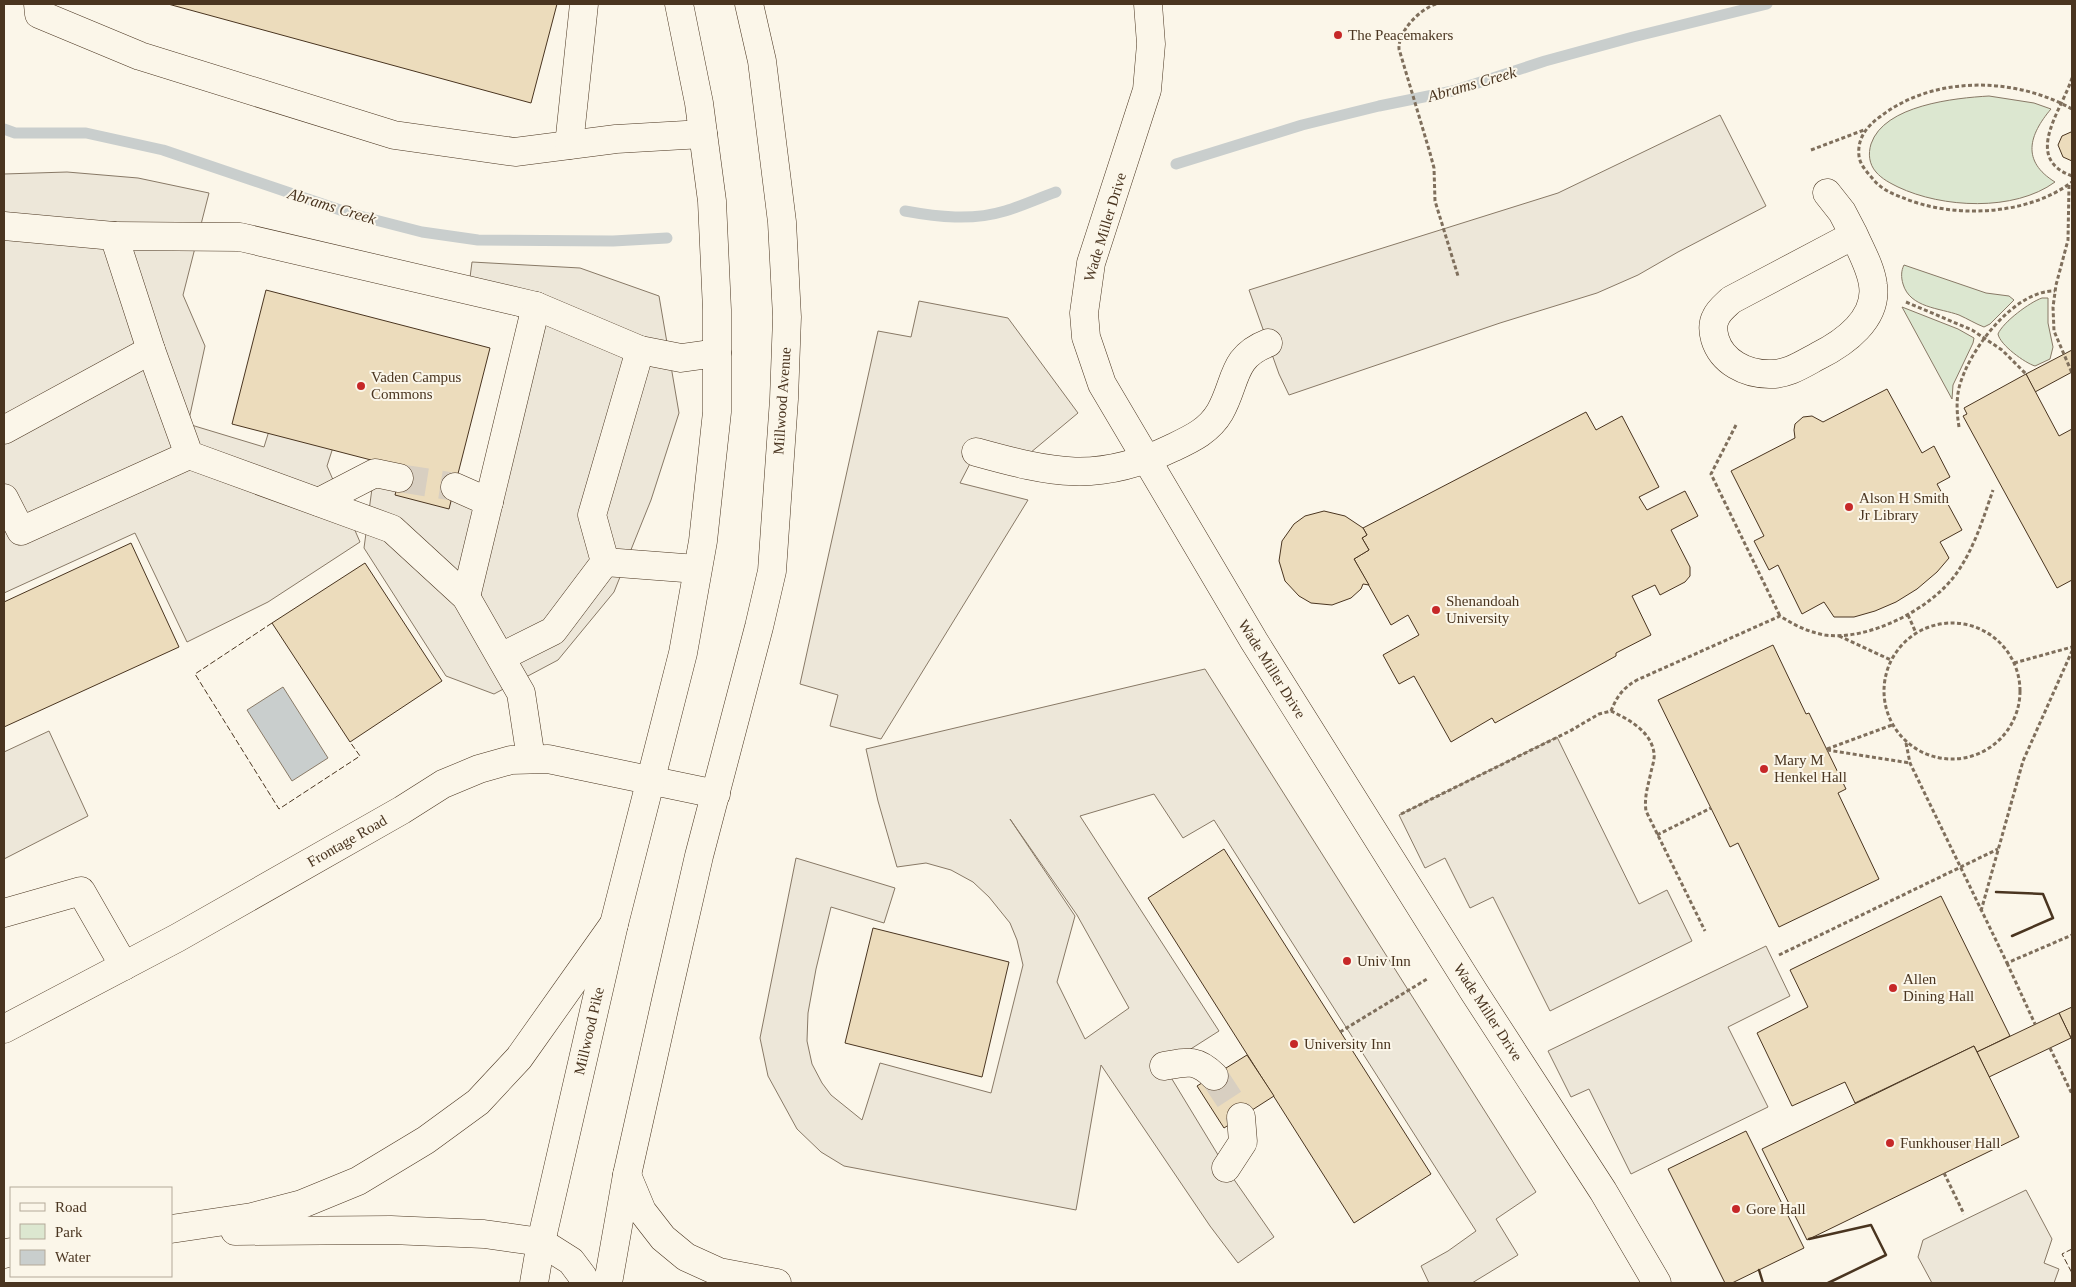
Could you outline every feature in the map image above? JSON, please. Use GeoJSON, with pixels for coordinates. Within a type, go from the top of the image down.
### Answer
{"type":"FeatureCollection","features":[{"type":"Feature","properties":{"kind":"main road"},"geometry":{"type":"LineString","coordinates":[[38,4],[39,14],[140,56],[394,136],[515,152],[616,139],[703,134]]}},
{"type":"Feature","properties":{"kind":"main road"},"geometry":{"type":"LineString","coordinates":[[569,145],[584,4]]}},
{"type":"Feature","properties":{"kind":"main road"},"geometry":{"type":"LineString","coordinates":[[650,781],[683,653],[703,541],[717,412],[712,201],[703,134],[679,4]]}},
{"type":"Feature","properties":{"kind":"main road","name":"Millwood Avenue"},"geometry":{"type":"LineString","coordinates":[[716,794],[772,571],[784,399],[787,317],[782,222],[762,61],[749,4]]}},
{"type":"Feature","properties":{"kind":"main road","name":"Wade Miller Drive"},"geometry":{"type":"LineString","coordinates":[[1148,4],[1151,44],[1147,90],[1128,154],[1091,263],[1087,282],[1084,313],[1086,337],[1102,384],[1254,641],[1474,992],[1603,1191],[1656,1283]]}},
{"type":"Feature","properties":{"kind":"main road"},"geometry":{"type":"LineString","coordinates":[[1827,194],[1842,212],[1854,236],[1870,269],[1874,287],[1867,314],[1862,323],[1849,337],[1832,350],[1780,374],[1748,371],[1723,355],[1718,347],[1713,331],[1715,318],[1732,300],[1854,236]]}},
{"type":"Feature","properties":{"kind":"main road"},"geometry":{"type":"LineString","coordinates":[[4,226],[114,236],[240,236],[536,306],[640,350],[682,358],[717,353]]}},
{"type":"Feature","properties":{"kind":"main road"},"geometry":{"type":"LineString","coordinates":[[114,236],[188,455]]}},
{"type":"Feature","properties":{"kind":"main road"},"geometry":{"type":"LineString","coordinates":[[466,596],[536,306]]}},
{"type":"Feature","properties":{"kind":"main road"},"geometry":{"type":"LineString","coordinates":[[976,452],[1048,469],[1077,471],[1101,471],[1146,461],[1206,430],[1221,411],[1233,376],[1242,360],[1254,349],[1268,342]]}},
{"type":"Feature","properties":{"kind":"main road"},"geometry":{"type":"LineString","coordinates":[[4,430],[151,350]]}},
{"type":"Feature","properties":{"kind":"main road"},"geometry":{"type":"LineString","coordinates":[[606,562],[592,515],[640,350]]}},
{"type":"Feature","properties":{"kind":"main road"},"geometry":{"type":"LineString","coordinates":[[4,498],[21,531],[188,455],[392,528],[466,596],[521,693],[531,759]]}},
{"type":"Feature","properties":{"kind":"main road"},"geometry":{"type":"LineString","coordinates":[[319,502],[374,473],[399,478]]}},
{"type":"Feature","properties":{"kind":"main road"},"geometry":{"type":"LineString","coordinates":[[455,487],[489,502]]}},
{"type":"Feature","properties":{"kind":"main road"},"geometry":{"type":"LineString","coordinates":[[606,562],[697,569]]}},
{"type":"Feature","properties":{"kind":"main road"},"geometry":{"type":"LineString","coordinates":[[501,658],[553,631],[606,562]]}},
{"type":"Feature","properties":{"kind":"main road","name":"Frontage Road"},"geometry":{"type":"LineString","coordinates":[[4,1030],[185,933],[402,810],[443,784],[479,768],[511,760],[548,759],[716,794]]}},
{"type":"Feature","properties":{"kind":"main road","name":"Millwood Pike"},"geometry":{"type":"LineString","coordinates":[[534,1283],[541,1242],[614,924],[650,781]]}},
{"type":"Feature","properties":{"kind":"main road"},"geometry":{"type":"LineString","coordinates":[[608,1283],[627,1174],[666,1000],[716,794]]}},
{"type":"Feature","properties":{"kind":"main road"},"geometry":{"type":"LineString","coordinates":[[4,913],[81,891],[124,966]]}},
{"type":"Feature","properties":{"kind":"main road"},"geometry":{"type":"LineString","coordinates":[[172,1230],[252,1217],[302,1204],[358,1181],[426,1140],[478,1102],[519,1058],[614,924]]}},
{"type":"Feature","properties":{"kind":"main road"},"geometry":{"type":"LineString","coordinates":[[1164,1066],[1191,1061],[1207,1068],[1214,1076]]}},
{"type":"Feature","properties":{"kind":"main road"},"geometry":{"type":"LineString","coordinates":[[1226,1168],[1243,1142],[1241,1117]]}},
{"type":"Feature","properties":{"kind":"main road"},"geometry":{"type":"LineString","coordinates":[[627,1174],[642,1211],[664,1238],[686,1257],[719,1272],[777,1283]]}},
{"type":"Feature","properties":{"kind":"main road"},"geometry":{"type":"LineString","coordinates":[[172,1230],[391,1230],[484,1234],[541,1242],[571,1260],[583,1276],[585,1283]]}},
{"type":"Feature","properties":{"kind":"path"},"geometry":{"type":"LineString","coordinates":[[1436,4],[1423,10],[1404,33],[1398,45],[1434,168],[1435,201],[1458,276]]}},
{"type":"Feature","properties":{"kind":"path"},"geometry":{"type":"LineString","coordinates":[[2072,78],[2047,136],[2046,150],[2051,163],[2064,173],[2072,176]]}},
{"type":"Feature","properties":{"kind":"path"},"geometry":{"type":"LineString","coordinates":[[1811,150],[1864,130],[1892,107],[1912,97],[1955,87],[1976,85],[2025,90],[2072,110]]}},
{"type":"Feature","properties":{"kind":"path"},"geometry":{"type":"LineString","coordinates":[[1864,130],[1860,143],[1859,157],[1862,165],[1877,184],[1890,193],[1919,205],[1942,209],[1988,210],[2039,200],[2071,183]]}},
{"type":"Feature","properties":{"kind":"path"},"geometry":{"type":"LineString","coordinates":[[2071,183],[2066,252],[2055,291],[2053,307],[2054,332],[2072,373]]}},
{"type":"Feature","properties":{"kind":"path"},"geometry":{"type":"LineString","coordinates":[[1959,427],[1957,411],[1959,389],[1969,364],[1985,338],[2005,316],[2023,301],[2038,292],[2055,291]]}},
{"type":"Feature","properties":{"kind":"path"},"geometry":{"type":"LineString","coordinates":[[1899,299],[1924,311],[1955,322],[1985,338],[2002,350],[2026,374]]}},
{"type":"Feature","properties":{"kind":"path"},"geometry":{"type":"LineString","coordinates":[[1736,425],[1711,474],[1780,616],[1805,630],[1838,636],[1892,660]]}},
{"type":"Feature","properties":{"kind":"path"},"geometry":{"type":"LineString","coordinates":[[1838,636],[1871,629],[1908,615],[1937,595],[1958,572],[1975,540],[1993,490]]}},
{"type":"Feature","properties":{"kind":"path"},"geometry":{"type":"LineString","coordinates":[[1908,615],[1916,632]]}},
{"type":"Feature","properties":{"kind":"path"},"geometry":{"type":"LineString","coordinates":[[1611,711],[1618,695],[1626,686],[1780,616]]}},
{"type":"Feature","properties":{"kind":"path"},"geometry":{"type":"LineString","coordinates":[[1953,623],[1972,626],[1989,634],[2004,647],[2014,663],[2020,683],[2020,704],[2013,724],[2000,740],[1984,752],[1964,759],[1944,760],[1924,754],[1906,743],[1892,725],[1886,709],[1883,692],[1886,674],[1902,644],[1916,632],[1934,625],[1953,623]]}},
{"type":"Feature","properties":{"kind":"path"},"geometry":{"type":"LineString","coordinates":[[2014,663],[2072,649]]}},
{"type":"Feature","properties":{"kind":"path"},"geometry":{"type":"LineString","coordinates":[[1981,912],[2023,762],[2072,649]]}},
{"type":"Feature","properties":{"kind":"path"},"geometry":{"type":"LineString","coordinates":[[1371,828],[1570,731],[1599,714],[1611,711],[1629,719],[1640,728],[1654,753],[1645,800],[1646,811],[1705,930]]}},
{"type":"Feature","properties":{"kind":"path"},"geometry":{"type":"LineString","coordinates":[[1892,725],[1827,750],[1910,764]]}},
{"type":"Feature","properties":{"kind":"path"},"geometry":{"type":"LineString","coordinates":[[1906,743],[1910,764],[2035,1024]]}},
{"type":"Feature","properties":{"kind":"path"},"geometry":{"type":"LineString","coordinates":[[1657,835],[1711,808]]}},
{"type":"Feature","properties":{"kind":"path"},"geometry":{"type":"LineString","coordinates":[[1779,956],[1998,848]]}},
{"type":"Feature","properties":{"kind":"path"},"geometry":{"type":"LineString","coordinates":[[2007,963],[2072,935]]}},
{"type":"Feature","properties":{"kind":"path"},"geometry":{"type":"LineString","coordinates":[[1340,1032],[1430,978]]}},
{"type":"Feature","properties":{"kind":"path"},"geometry":{"type":"LineString","coordinates":[[2050,1048],[2072,1094]]}},
{"type":"Feature","properties":{"kind":"path"},"geometry":{"type":"LineString","coordinates":[[1944,1173],[1964,1214]]}},
{"type":"Feature","properties":{"kind":"green space"},"geometry":{"type":"Polygon","coordinates":[[[1989,96],[2034,103],[2051,109],[2038,128],[2032,147],[2033,157],[2037,165],[2044,174],[2055,182],[2038,192],[2019,198],[1978,204],[1956,203],[1916,194],[1898,187],[1883,179],[1872,166],[1870,159],[1871,144],[1878,131],[1890,120],[1922,106],[1958,99],[1989,96]]]}},
{"type":"Feature","properties":{"kind":"green space"},"geometry":{"type":"Polygon","coordinates":[[[1904,265],[1986,293],[2009,296],[2014,300],[1990,324],[1984,327],[1959,315],[1926,306],[1912,298],[1902,281],[1904,265]]]}},
{"type":"Feature","properties":{"kind":"green space"},"geometry":{"type":"Polygon","coordinates":[[[2042,298],[2048,298],[2048,323],[2053,347],[2050,359],[2035,366],[2014,353],[2003,343],[1998,334],[2005,324],[2017,313],[2042,298]]]}},
{"type":"Feature","properties":{"kind":"green space"},"geometry":{"type":"Polygon","coordinates":[[[1902,307],[1958,329],[1974,338],[1953,385],[1952,399],[1902,307]]]}},
{"type":"Feature","properties":{"kind":"shaded area"},"geometry":{"type":"Polygon","coordinates":[[[1720,115],[1766,206],[1638,275],[1597,293],[1500,323],[1289,395],[1279,374],[1249,290],[1558,193],[1720,115]]]}},
{"type":"Feature","properties":{"kind":"shaded area"},"geometry":{"type":"Polygon","coordinates":[[[67,172],[138,178],[209,193],[183,295],[205,346],[188,424],[264,447],[273,418],[337,435],[327,466],[360,542],[268,602],[187,642],[135,533],[4,593],[4,174],[67,172]]]}},
{"type":"Feature","properties":{"kind":"shaded area"},"geometry":{"type":"Polygon","coordinates":[[[472,262],[580,268],[659,296],[679,413],[651,500],[614,592],[558,660],[494,694],[446,676],[364,548],[373,481],[481,504],[528,319],[467,301],[472,262]]]}},
{"type":"Feature","properties":{"kind":"shaded area"},"geometry":{"type":"Polygon","coordinates":[[[919,301],[1008,318],[1078,413],[1018,463],[976,452],[960,483],[1028,500],[881,739],[830,726],[838,695],[800,684],[878,331],[911,337],[919,301]]]}},
{"type":"Feature","properties":{"kind":"shaded area","name":"Univ Inn"},"geometry":{"type":"Polygon","coordinates":[[[1205,669],[1536,1192],[1496,1219],[1518,1255],[1472,1283],[1429,1283],[1421,1266],[1448,1251],[1476,1231],[1214,820],[1183,838],[1154,794],[1080,816],[1219,1031],[1164,1066],[1226,1168],[1274,1237],[1238,1263],[1210,1226],[1101,1065],[1076,1210],[844,1166],[821,1152],[797,1129],[768,1076],[760,1038],[796,858],[895,888],[884,923],[831,907],[816,969],[808,1013],[807,1041],[812,1064],[831,1095],[862,1120],[880,1063],[991,1093],[1023,965],[1017,940],[1010,923],[989,897],[973,882],[951,870],[926,863],[897,867],[878,801],[866,749],[1205,669]],[[1010,819],[1075,916],[1057,982],[1085,1039],[1129,1008],[1077,915],[1010,819]]]}},
{"type":"Feature","properties":{"kind":"shaded area"},"geometry":{"type":"Polygon","coordinates":[[[49,731],[88,816],[4,859],[4,752],[49,731]]]}},
{"type":"Feature","properties":{"kind":"shaded area"},"geometry":{"type":"Polygon","coordinates":[[[1557,737],[1639,904],[1667,890],[1692,941],[1550,1011],[1493,897],[1470,908],[1445,858],[1425,868],[1399,815],[1557,737]]]}},
{"type":"Feature","properties":{"kind":"shaded area"},"geometry":{"type":"Polygon","coordinates":[[[1766,946],[1790,996],[1728,1027],[1768,1107],[1631,1174],[1589,1089],[1571,1097],[1548,1051],[1766,946]]]}},
{"type":"Feature","properties":{"kind":"shaded area"},"geometry":{"type":"Polygon","coordinates":[[[2026,1190],[2052,1239],[2044,1263],[2059,1269],[2054,1283],[1932,1283],[1918,1257],[1923,1240],[2026,1190]]]}},
{"type":"Feature","properties":{"kind":"water"},"geometry":{"type":"Polygon","coordinates":[[[283,687],[328,758],[292,781],[247,710],[283,687]]]}},
{"type":"Feature","properties":{"kind":"building"},"geometry":{"type":"Polygon","coordinates":[[[168,4],[557,4],[531,103],[168,4]]]}},
{"type":"Feature","properties":{"kind":"building"},"geometry":{"type":"Polygon","coordinates":[[[2072,132],[2072,161],[2063,157],[2058,145],[2062,136],[2072,132]]]}},
{"type":"Feature","properties":{"kind":"building","name":"Vaden Campus Commons"},"geometry":{"type":"Polygon","coordinates":[[[266,290],[490,348],[449,509],[395,495],[402,468],[232,424],[266,290]]]}},
{"type":"Feature","properties":{"kind":"building"},"geometry":{"type":"Polygon","coordinates":[[[2072,350],[2072,372],[2035,392],[2026,374],[2072,350]]]}},
{"type":"Feature","properties":{"kind":"building"},"geometry":{"type":"Polygon","coordinates":[[[2026,374],[2059,436],[2072,429],[2072,580],[2057,588],[1963,416],[1967,414],[1964,408],[2026,374]]]}},
{"type":"Feature","properties":{"kind":"building","name":"Alson H Smith Jr Library"},"geometry":{"type":"Polygon","coordinates":[[[1887,389],[1922,453],[1934,446],[1950,477],[1937,484],[1962,530],[1940,542],[1949,558],[1937,572],[1917,589],[1896,602],[1854,617],[1834,617],[1824,602],[1802,614],[1778,565],[1769,570],[1754,541],[1764,536],[1731,471],[1795,438],[1795,424],[1803,417],[1812,416],[1823,422],[1887,389]]]}},
{"type":"Feature","properties":{"kind":"building"},"geometry":{"type":"Polygon","coordinates":[[[1586,412],[1596,430],[1622,416],[1659,487],[1639,497],[1647,510],[1685,491],[1698,516],[1671,530],[1690,567],[1690,576],[1685,582],[1660,595],[1655,585],[1632,596],[1651,635],[1616,653],[1616,656],[1495,723],[1492,718],[1451,742],[1414,676],[1399,684],[1383,655],[1419,635],[1408,615],[1391,625],[1354,559],[1369,550],[1362,538],[1367,535],[1363,528],[1586,412]]]}},
{"type":"Feature","properties":{"kind":"building"},"geometry":{"type":"Polygon","coordinates":[[[1324,511],[1345,516],[1363,528],[1367,535],[1362,538],[1369,550],[1354,559],[1369,585],[1363,584],[1361,589],[1351,598],[1332,605],[1311,603],[1299,596],[1285,581],[1279,561],[1282,541],[1294,524],[1305,516],[1324,511]]]}},
{"type":"Feature","properties":{"kind":"building"},"geometry":{"type":"Polygon","coordinates":[[[131,543],[179,647],[4,727],[4,602],[131,543]]]}},
{"type":"Feature","properties":{"kind":"building"},"geometry":{"type":"Polygon","coordinates":[[[365,563],[442,681],[350,742],[272,623],[365,563]]]}},
{"type":"Feature","properties":{"kind":"building","name":"Mary M Henkel Hall"},"geometry":{"type":"Polygon","coordinates":[[[1773,645],[1806,714],[1809,713],[1846,789],[1838,793],[1879,879],[1779,927],[1738,843],[1730,847],[1658,700],[1773,645]]]}},
{"type":"Feature","properties":{"kind":"building","name":"University Inn"},"geometry":{"type":"Polygon","coordinates":[[[1224,849],[1431,1174],[1354,1223],[1148,898],[1224,849]]]}},
{"type":"Feature","properties":{"kind":"building","name":"Allen Dining Hall"},"geometry":{"type":"Polygon","coordinates":[[[1941,896],[2010,1036],[1977,1052],[1974,1046],[1855,1103],[1845,1082],[1792,1106],[1757,1033],[1808,1007],[1790,970],[1941,896]]]}},
{"type":"Feature","properties":{"kind":"building"},"geometry":{"type":"Polygon","coordinates":[[[873,928],[1009,962],[982,1077],[845,1043],[873,928]]]}},
{"type":"Feature","properties":{"kind":"building"},"geometry":{"type":"Polygon","coordinates":[[[2072,1007],[2072,1040],[2059,1013],[2072,1007]]]}},
{"type":"Feature","properties":{"kind":"building"},"geometry":{"type":"Polygon","coordinates":[[[2059,1013],[2071,1038],[1989,1077],[1977,1052],[2059,1013]]]}},
{"type":"Feature","properties":{"kind":"building","name":"Funkhouser Hall"},"geometry":{"type":"Polygon","coordinates":[[[1974,1046],[2019,1137],[1807,1240],[1762,1149],[1974,1046]]]}},
{"type":"Feature","properties":{"kind":"building"},"geometry":{"type":"Polygon","coordinates":[[[1247,1055],[1274,1096],[1224,1128],[1197,1086],[1247,1055]]]}},
{"type":"Feature","properties":{"kind":"building","name":"Gore Hall"},"geometry":{"type":"Polygon","coordinates":[[[1746,1131],[1804,1248],[1732,1283],[1725,1283],[1668,1169],[1746,1131]]]}},
{"type":"Feature","properties":{"kind":"waterway","name":"Abrams Creek"},"geometry":{"type":"LineString","coordinates":[[1176,164],[1302,125],[1379,106],[1453,91],[1545,61],[1767,4]]}},
{"type":"Feature","properties":{"kind":"waterway","name":"Abrams Creek"},"geometry":{"type":"LineString","coordinates":[[4,129],[15,133],[86,133],[163,150],[352,214],[422,232],[478,240],[613,241],[667,238]]}},
{"type":"Feature","properties":{"kind":"waterway","name":"Abrams Creek"},"geometry":{"type":"LineString","coordinates":[[905,211],[942,216],[980,216],[1011,209],[1056,192]]}},
{"type":"Feature","properties":{"kind":"tunnel"},"geometry":{"type":"LineString","coordinates":[[399,478],[455,487]]}},
{"type":"Feature","properties":{"kind":"tunnel"},"geometry":{"type":"LineString","coordinates":[[1214,1076],[1241,1117]]}},
{"type":"Feature","properties":{"kind":"fence"},"geometry":{"type":"LineString","coordinates":[[272,623],[195,674],[279,809],[360,756],[350,742]]}},
{"type":"Feature","properties":{"kind":"fence"},"geometry":{"type":"LineString","coordinates":[[2072,1249],[2062,1254],[2072,1273]]}},
{"type":"Feature","properties":{"kind":"wall"},"geometry":{"type":"LineString","coordinates":[[1996,892],[2043,894],[2053,918],[2012,936]]}},
{"type":"Feature","properties":{"kind":"wall"},"geometry":{"type":"LineString","coordinates":[[1809,1239],[1871,1225],[1886,1255],[1828,1283]]}},
{"type":"Feature","properties":{"kind":"wall"},"geometry":{"type":"LineString","coordinates":[[1759,1270],[1763,1283]]}},
{"type":"Feature","properties":{"kind":"place","name":"The Peacemakers"},"geometry":{"type":"Point","coordinates":[1338,35]}},
{"type":"Feature","properties":{"kind":"place","name":"Vaden Campus Commons"},"geometry":{"type":"Point","coordinates":[361,386]}},
{"type":"Feature","properties":{"kind":"place","name":"Alson H Smith Jr Library"},"geometry":{"type":"Point","coordinates":[1849,507]}},
{"type":"Feature","properties":{"kind":"place","name":"Shenandoah University"},"geometry":{"type":"Point","coordinates":[1436,610]}},
{"type":"Feature","properties":{"kind":"place","name":"Mary M Henkel Hall"},"geometry":{"type":"Point","coordinates":[1764,769]}},
{"type":"Feature","properties":{"kind":"place","name":"Univ Inn"},"geometry":{"type":"Point","coordinates":[1347,961]}},
{"type":"Feature","properties":{"kind":"place","name":"Allen Dining Hall"},"geometry":{"type":"Point","coordinates":[1893,988]}},
{"type":"Feature","properties":{"kind":"place","name":"University Inn"},"geometry":{"type":"Point","coordinates":[1294,1044]}},
{"type":"Feature","properties":{"kind":"place","name":"Funkhouser Hall"},"geometry":{"type":"Point","coordinates":[1890,1143]}},
{"type":"Feature","properties":{"kind":"place","name":"Gore Hall"},"geometry":{"type":"Point","coordinates":[1736,1209]}}]}
